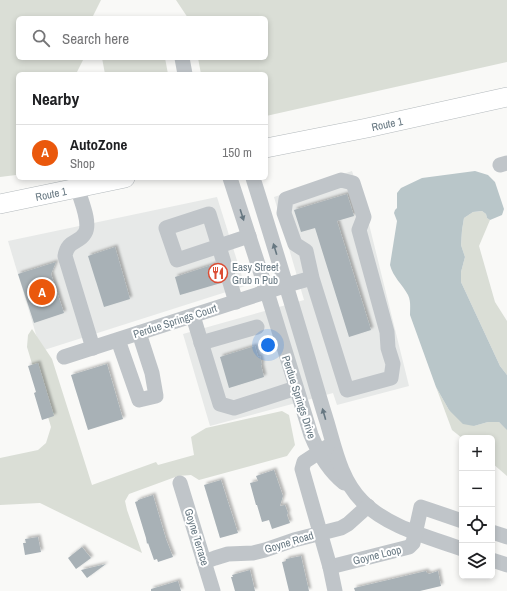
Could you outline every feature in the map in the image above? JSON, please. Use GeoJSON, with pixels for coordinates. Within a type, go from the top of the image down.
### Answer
{"type":"FeatureCollection","features":[{"type":"Feature","properties":{"kind":"main road","name":"Route 1"},"geometry":{"type":"LineString","coordinates":[[268,148],[367,128],[507,97]]}},
{"type":"Feature","properties":{"kind":"main road","name":"Route 1"},"geometry":{"type":"LineString","coordinates":[[0,204],[77,183],[106,180]]}},
{"type":"Feature","properties":{"kind":"street"},"geometry":{"type":"LineString","coordinates":[[182,60],[185,72]]}},
{"type":"Feature","properties":{"kind":"street","name":"Perdue Springs Drive"},"geometry":{"type":"LineString","coordinates":[[231,180],[311,435],[319,452],[332,471],[340,480],[352,489]]}},
{"type":"Feature","properties":{"kind":"street","name":"Perdue Springs Drive"},"geometry":{"type":"LineString","coordinates":[[254,180],[344,476],[362,501],[387,520],[415,533],[459,548]]}},
{"type":"Feature","properties":{"kind":"street"},"geometry":{"type":"LineString","coordinates":[[341,180],[353,183],[364,217],[359,230],[387,332],[388,348],[393,364],[391,378],[346,390],[312,278],[306,251],[295,244],[284,214],[286,199],[341,180]]}},
{"type":"Feature","properties":{"kind":"street"},"geometry":{"type":"LineString","coordinates":[[77,183],[87,222],[87,229],[81,238],[69,245],[65,256],[93,348]]}},
{"type":"Feature","properties":{"kind":"street"},"geometry":{"type":"LineString","coordinates":[[236,302],[219,246],[248,236]]}},
{"type":"Feature","properties":{"kind":"street","name":"Perdue Springs Court"},"geometry":{"type":"LineString","coordinates":[[64,358],[312,278]]}},
{"type":"Feature","properties":{"kind":"street"},"geometry":{"type":"LineString","coordinates":[[194,316],[220,404],[234,408],[296,388]]}},
{"type":"Feature","properties":{"kind":"street"},"geometry":{"type":"LineString","coordinates":[[201,343],[257,326]]}},
{"type":"Feature","properties":{"kind":"street"},"geometry":{"type":"LineString","coordinates":[[118,340],[139,400],[156,396],[152,373],[138,333]]}},
{"type":"Feature","properties":{"kind":"street"},"geometry":{"type":"LineString","coordinates":[[333,443],[304,462],[302,469],[336,591]]}},
{"type":"Feature","properties":{"kind":"street","name":"Goyne Terrace"},"geometry":{"type":"LineString","coordinates":[[180,483],[213,591]]}},
{"type":"Feature","properties":{"kind":"street","name":"Goyne Road"},"geometry":{"type":"LineString","coordinates":[[204,562],[228,554],[253,553],[294,540],[341,528],[348,524],[368,506]]}},
{"type":"Feature","properties":{"kind":"street"},"geometry":{"type":"LineString","coordinates":[[415,533],[421,507],[459,520]]}},
{"type":"Feature","properties":{"kind":"street","name":"Goyne Loop"},"geometry":{"type":"LineString","coordinates":[[330,567],[409,548],[413,543],[415,533]]}},
{"type":"Feature","properties":{"kind":"street"},"geometry":{"type":"LineString","coordinates":[[495,533],[507,537]]}},
{"type":"Feature","properties":{"kind":"street"},"geometry":{"type":"LineString","coordinates":[[495,561],[507,565]]}},
{"type":"Feature","properties":{"kind":"shaded area"},"geometry":{"type":"Polygon","coordinates":[[[0,0],[101,0],[93,16],[16,16],[16,60],[83,60],[77,72],[16,72],[16,175],[0,177],[0,0]]]}},
{"type":"Feature","properties":{"kind":"shaded area"},"geometry":{"type":"Polygon","coordinates":[[[176,0],[507,0],[507,62],[268,116],[268,72],[201,72],[198,60],[268,60],[268,16],[187,16],[176,0]]]}},
{"type":"Feature","properties":{"kind":"shaded area"},"geometry":{"type":"Polygon","coordinates":[[[102,60],[165,60],[168,72],[105,72],[102,60]]]}},
{"type":"Feature","properties":{"kind":"shaded area"},"geometry":{"type":"Polygon","coordinates":[[[352,171],[367,216],[409,386],[337,405],[333,393],[210,426],[183,334],[304,300],[274,197],[352,171]]]}},
{"type":"Feature","properties":{"kind":"shaded area"},"geometry":{"type":"Polygon","coordinates":[[[475,171],[488,175],[495,182],[504,209],[502,215],[490,220],[482,211],[473,212],[464,218],[461,245],[465,257],[461,272],[461,282],[500,366],[507,375],[507,430],[499,422],[488,422],[474,426],[463,424],[449,410],[436,387],[410,315],[409,297],[393,273],[390,265],[397,221],[394,213],[397,208],[397,193],[401,188],[422,178],[475,171]]]}},
{"type":"Feature","properties":{"kind":"shaded area"},"geometry":{"type":"Polygon","coordinates":[[[217,197],[245,286],[41,351],[8,241],[217,197]]]}},
{"type":"Feature","properties":{"kind":"shaded area"},"geometry":{"type":"Polygon","coordinates":[[[482,211],[490,220],[479,246],[495,302],[507,321],[507,375],[500,366],[461,282],[461,272],[465,257],[461,245],[464,218],[473,212],[482,211]]]}},
{"type":"Feature","properties":{"kind":"shaded area"},"geometry":{"type":"Polygon","coordinates":[[[32,329],[52,359],[92,485],[156,462],[158,465],[194,455],[191,437],[206,428],[282,411],[289,415],[295,445],[287,456],[199,480],[191,475],[178,476],[129,494],[125,501],[142,553],[40,503],[0,505],[0,458],[38,450],[46,443],[51,427],[27,347],[28,335],[32,329]]]}},
{"type":"Feature","properties":{"kind":"shaded area"},"geometry":{"type":"Polygon","coordinates":[[[436,387],[449,410],[474,426],[488,422],[499,422],[507,429],[507,476],[495,466],[495,435],[459,436],[452,430],[436,387]]]}},
{"type":"Feature","properties":{"kind":"building"},"geometry":{"type":"Polygon","coordinates":[[[347,194],[354,216],[337,221],[371,330],[349,337],[315,228],[301,232],[294,210],[347,194]]]}},
{"type":"Feature","properties":{"kind":"building"},"geometry":{"type":"Polygon","coordinates":[[[115,247],[130,299],[104,307],[88,256],[115,247]]]}},
{"type":"Feature","properties":{"kind":"building"},"geometry":{"type":"Polygon","coordinates":[[[56,262],[51,274],[64,313],[34,323],[18,274],[56,262]]]}},
{"type":"Feature","properties":{"kind":"building"},"geometry":{"type":"Polygon","coordinates":[[[215,264],[221,283],[180,295],[175,277],[215,264]]]}},
{"type":"Feature","properties":{"kind":"building"},"geometry":{"type":"Polygon","coordinates":[[[255,346],[258,357],[260,356],[264,377],[229,388],[220,357],[255,346]]]}},
{"type":"Feature","properties":{"kind":"building"},"geometry":{"type":"Polygon","coordinates":[[[38,363],[54,416],[42,420],[34,393],[36,392],[28,366],[38,363]]]}},
{"type":"Feature","properties":{"kind":"building"},"geometry":{"type":"Polygon","coordinates":[[[107,364],[123,419],[88,430],[71,375],[107,364]]]}},
{"type":"Feature","properties":{"kind":"building"},"geometry":{"type":"Polygon","coordinates":[[[274,470],[283,496],[280,506],[285,505],[290,523],[272,529],[269,520],[262,522],[250,483],[258,481],[256,476],[274,470]]]}},
{"type":"Feature","properties":{"kind":"building"},"geometry":{"type":"Polygon","coordinates":[[[221,480],[238,533],[220,538],[204,485],[221,480]]]}},
{"type":"Feature","properties":{"kind":"building"},"geometry":{"type":"Polygon","coordinates":[[[153,495],[173,557],[158,562],[157,559],[154,560],[148,543],[147,544],[135,502],[153,495]]]}},
{"type":"Feature","properties":{"kind":"building"},"geometry":{"type":"Polygon","coordinates":[[[38,537],[41,552],[25,555],[23,543],[26,543],[25,539],[38,537]]]}},
{"type":"Feature","properties":{"kind":"building"},"geometry":{"type":"Polygon","coordinates":[[[82,547],[91,558],[76,569],[68,558],[82,547]]]}},
{"type":"Feature","properties":{"kind":"building"},"geometry":{"type":"Polygon","coordinates":[[[301,556],[309,591],[289,591],[282,562],[286,561],[286,559],[301,556]]]}},
{"type":"Feature","properties":{"kind":"building"},"geometry":{"type":"Polygon","coordinates":[[[106,564],[87,578],[81,570],[106,564]]]}},
{"type":"Feature","properties":{"kind":"building"},"geometry":{"type":"Polygon","coordinates":[[[250,570],[255,591],[235,591],[231,577],[233,577],[232,575],[250,570]]]}},
{"type":"Feature","properties":{"kind":"building"},"geometry":{"type":"Polygon","coordinates":[[[426,571],[429,574],[438,571],[441,586],[420,591],[355,591],[354,588],[426,571]]]}},
{"type":"Feature","properties":{"kind":"building"},"geometry":{"type":"Polygon","coordinates":[[[178,581],[181,591],[151,591],[151,589],[178,581]]]}},
{"type":"Feature","properties":{"kind":"place","name":"Easy Street Grub n Pub"},"geometry":{"type":"Point","coordinates":[218,273]}},
{"type":"Feature","properties":{"kind":"place","name":"AutoZone"},"geometry":{"type":"Point","coordinates":[42,292]}}]}
